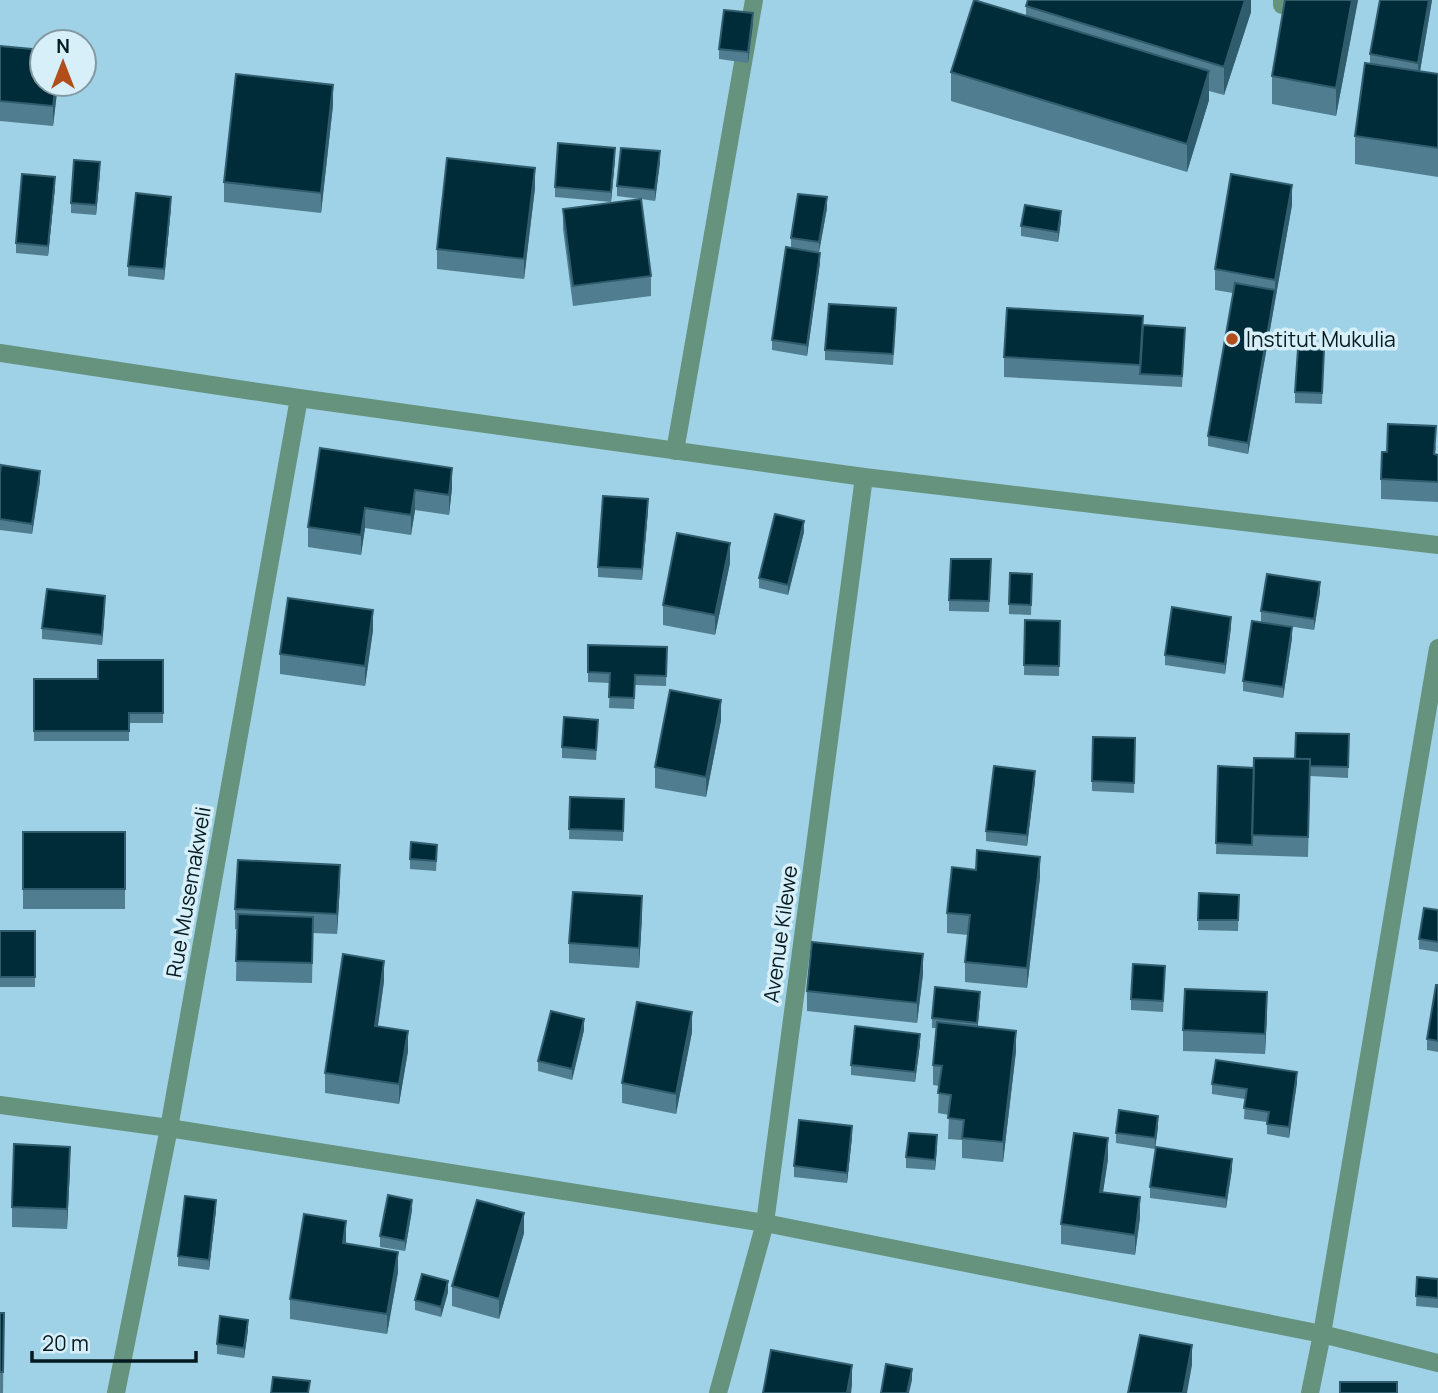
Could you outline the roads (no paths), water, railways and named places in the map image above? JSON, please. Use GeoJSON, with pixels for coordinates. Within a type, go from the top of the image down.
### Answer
{"type":"FeatureCollection","features":[{"type":"Feature","properties":{"kind":"street"},"geometry":{"type":"LineString","coordinates":[[675,451],[754,0]]}},
{"type":"Feature","properties":{"kind":"street"},"geometry":{"type":"LineString","coordinates":[[0,353],[864,477],[1438,545]]}},
{"type":"Feature","properties":{"kind":"street","name":"Rue Musemakweli"},"geometry":{"type":"LineString","coordinates":[[116,1393],[169,1128],[299,398]]}},
{"type":"Feature","properties":{"kind":"street","name":"Avenue Kilewe"},"geometry":{"type":"LineString","coordinates":[[718,1393],[765,1223],[864,477]]}},
{"type":"Feature","properties":{"kind":"street"},"geometry":{"type":"LineString","coordinates":[[1310,1393],[1438,648]]}},
{"type":"Feature","properties":{"kind":"street"},"geometry":{"type":"LineString","coordinates":[[0,1105],[169,1128],[765,1223],[1322,1334],[1438,1363]]}},
{"type":"Feature","properties":{"kind":"place","name":"Institut Mukulia"},"geometry":{"type":"Point","coordinates":[1232,339]}}]}
